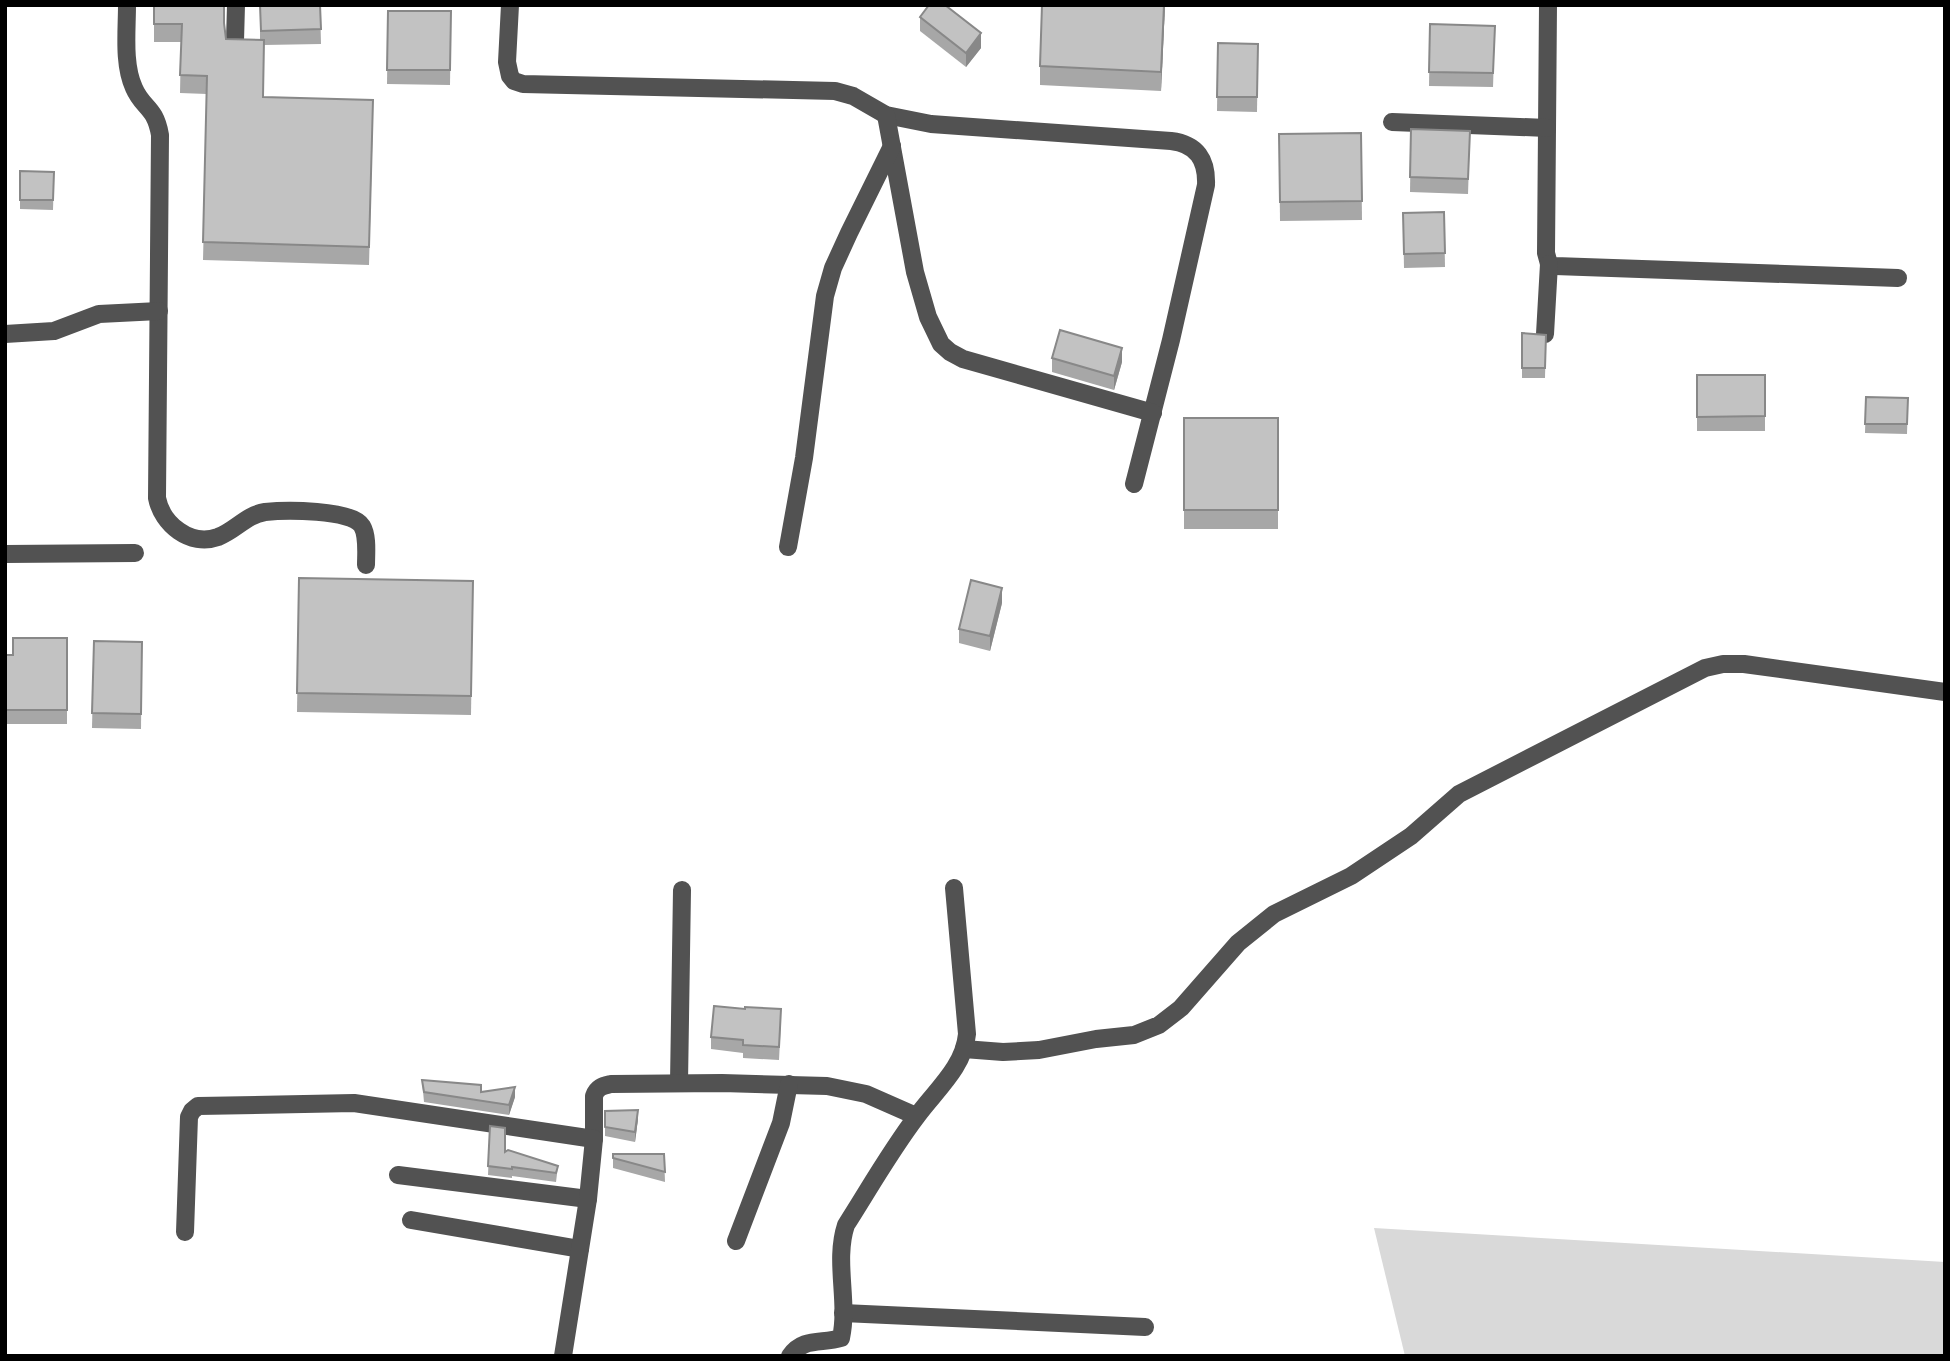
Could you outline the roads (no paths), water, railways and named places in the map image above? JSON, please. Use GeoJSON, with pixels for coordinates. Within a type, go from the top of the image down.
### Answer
{"type":"FeatureCollection","features":[{"type":"Feature","properties":{"kind":"street"},"geometry":{"type":"LineString","coordinates":[[127,5],[127,50],[131,78],[137,94],[154,113],[160,135],[157,498],[164,519],[177,531],[210,539],[228,532],[254,514],[265,512],[342,515],[355,519],[362,525],[365,532],[366,565]]}},
{"type":"Feature","properties":{"kind":"street"},"geometry":{"type":"LineString","coordinates":[[235,41],[236,5]]}},
{"type":"Feature","properties":{"kind":"street"},"geometry":{"type":"LineString","coordinates":[[510,5],[508,69],[510,76],[519,83],[835,91],[853,96],[886,115],[931,124],[1184,142],[1200,155],[1207,171],[1206,184],[1134,484]]}},
{"type":"Feature","properties":{"kind":"street"},"geometry":{"type":"LineString","coordinates":[[1545,334],[1549,264],[1546,253],[1548,5]]}},
{"type":"Feature","properties":{"kind":"street"},"geometry":{"type":"LineString","coordinates":[[886,115],[915,272],[928,317],[941,344],[963,359],[1153,413]]}},
{"type":"Feature","properties":{"kind":"street"},"geometry":{"type":"LineString","coordinates":[[1392,122],[1547,128]]}},
{"type":"Feature","properties":{"kind":"street"},"geometry":{"type":"LineString","coordinates":[[788,547],[804,458],[825,296],[833,268],[892,146]]}},
{"type":"Feature","properties":{"kind":"street"},"geometry":{"type":"LineString","coordinates":[[1549,264],[1555,267],[1898,278]]}},
{"type":"Feature","properties":{"kind":"street"},"geometry":{"type":"LineString","coordinates":[[5,334],[54,331],[99,313],[159,312]]}},
{"type":"Feature","properties":{"kind":"street"},"geometry":{"type":"LineString","coordinates":[[5,554],[135,553]]}},
{"type":"Feature","properties":{"kind":"street"},"geometry":{"type":"LineString","coordinates":[[964,1049],[1015,1052],[1126,1037],[1148,1031],[1175,1014],[1238,943],[1274,914],[1351,876],[1420,829],[1459,794],[1705,668],[1723,664],[1744,664],[1945,692]]}},
{"type":"Feature","properties":{"kind":"street"},"geometry":{"type":"LineString","coordinates":[[790,1356],[805,1343],[841,1338],[841,1242],[846,1225],[916,1116],[946,1079],[964,1049],[967,1034],[954,888]]}},
{"type":"Feature","properties":{"kind":"street"},"geometry":{"type":"LineString","coordinates":[[680,1083],[682,891]]}},
{"type":"Feature","properties":{"kind":"street"},"geometry":{"type":"LineString","coordinates":[[563,1356],[588,1199],[596,1090],[602,1086],[680,1083],[827,1086],[866,1094],[916,1116]]}},
{"type":"Feature","properties":{"kind":"street"},"geometry":{"type":"LineString","coordinates":[[736,1241],[781,1123],[789,1084]]}},
{"type":"Feature","properties":{"kind":"street"},"geometry":{"type":"LineString","coordinates":[[185,1232],[189,1117],[198,1106],[355,1103],[594,1139]]}},
{"type":"Feature","properties":{"kind":"street"},"geometry":{"type":"LineString","coordinates":[[398,1175],[588,1199]]}},
{"type":"Feature","properties":{"kind":"street"},"geometry":{"type":"LineString","coordinates":[[411,1220],[580,1249]]}},
{"type":"Feature","properties":{"kind":"street"},"geometry":{"type":"LineString","coordinates":[[843,1313],[1145,1326]]}}]}
